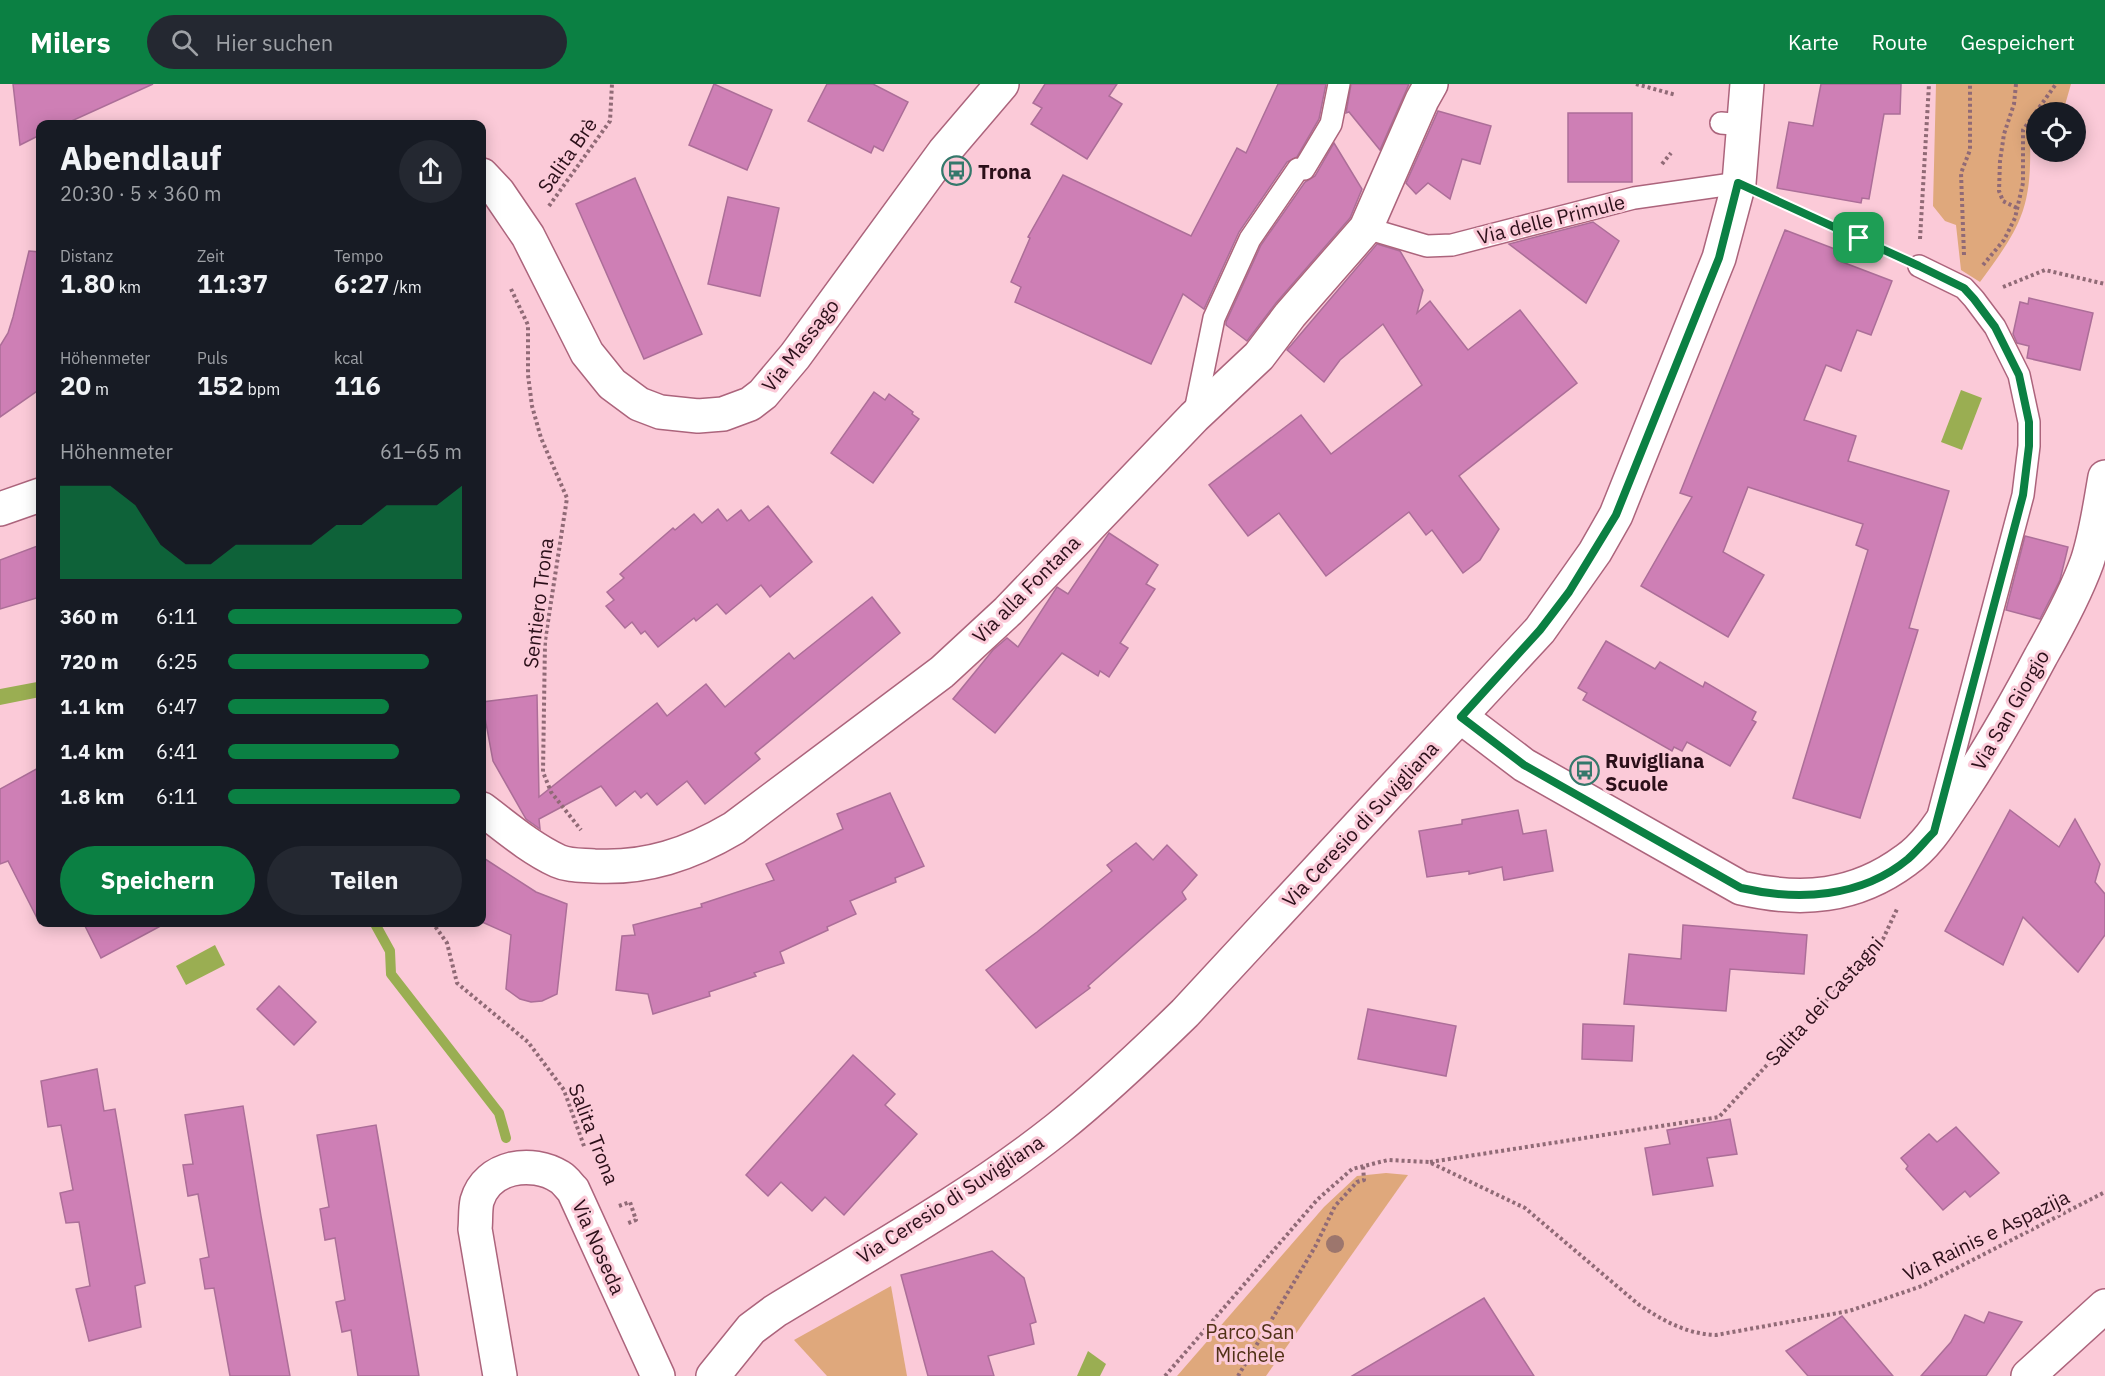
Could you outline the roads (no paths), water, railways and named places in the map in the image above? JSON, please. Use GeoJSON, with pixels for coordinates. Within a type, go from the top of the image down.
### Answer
{"type":"FeatureCollection","features":[{"type":"Feature","properties":{"kind":"street","name":"Via Massago"},"geometry":{"type":"LineString","coordinates":[[486,179],[498,192],[528,236],[587,353],[612,384],[639,404],[672,415],[698,416],[736,411],[763,394],[795,356],[944,152],[1002,84]]}},
{"type":"Feature","properties":{"kind":"street","name":"Via alla Fontana"},"geometry":{"type":"LineString","coordinates":[[486,812],[537,850],[561,862],[613,867],[659,861],[708,844],[734,828],[942,672],[1008,611],[1194,417],[1258,356],[1290,315],[1366,228],[1431,84]]}},
{"type":"Feature","properties":{"kind":"street","name":"Via Ceresio di Suvigliana"},"geometry":{"type":"LineString","coordinates":[[713,1376],[751,1329],[775,1311],[967,1193],[1057,1129],[1133,1063],[1185,1013],[1540,630],[1574,584],[1616,515],[1719,258],[1738,183],[1733,124],[1747,84]]}},
{"type":"Feature","properties":{"kind":"street","name":"Via San Giorgio"},"geometry":{"type":"LineString","coordinates":[[1461,717],[1524,765],[1741,888],[1770,894],[1800,896],[1839,892],[1863,885],[1908,859],[1934,832],[1995,741],[2064,614],[2087,561],[2105,477]]}},
{"type":"Feature","properties":{"kind":"street"},"geometry":{"type":"LineString","coordinates":[[0,509],[36,496]]}},
{"type":"Feature","properties":{"kind":"street","name":"Via Noseda"},"geometry":{"type":"LineString","coordinates":[[500,1376],[475,1229],[477,1200],[482,1190],[490,1179],[511,1168],[540,1169],[560,1177],[573,1190],[658,1376]]}},
{"type":"Feature","properties":{"kind":"street"},"geometry":{"type":"LineString","coordinates":[[2028,1376],[2105,1306]]}},
{"type":"Feature","properties":{"kind":"lane"},"geometry":{"type":"LineString","coordinates":[[1194,417],[1214,318],[1250,239],[1298,169],[1304,169],[1330,124],[1339,84]]}},
{"type":"Feature","properties":{"kind":"lane","name":"Via delle Primule"},"geometry":{"type":"LineString","coordinates":[[1366,228],[1426,246],[1452,245],[1634,198],[1738,183]]}},
{"type":"Feature","properties":{"kind":"lane"},"geometry":{"type":"LineString","coordinates":[[1919,266],[1969,294],[1995,327],[2019,375],[2029,422],[2029,446],[2023,495],[1934,832]]}},
{"type":"Feature","properties":{"kind":"waterway"},"geometry":{"type":"LineString","coordinates":[[377,927],[390,951],[391,974],[499,1113],[506,1138]]}},
{"type":"Feature","properties":{"kind":"place","name":"Trona"},"geometry":{"type":"Point","coordinates":[957,171]}},
{"type":"Feature","properties":{"kind":"place","name":"Ruvigliana Scuole"},"geometry":{"type":"Point","coordinates":[1584,771]}},
{"type":"Feature","properties":{"kind":"park label","name":"Parco San Michele"},"geometry":{"type":"Point","coordinates":[1250,1342]}}]}
